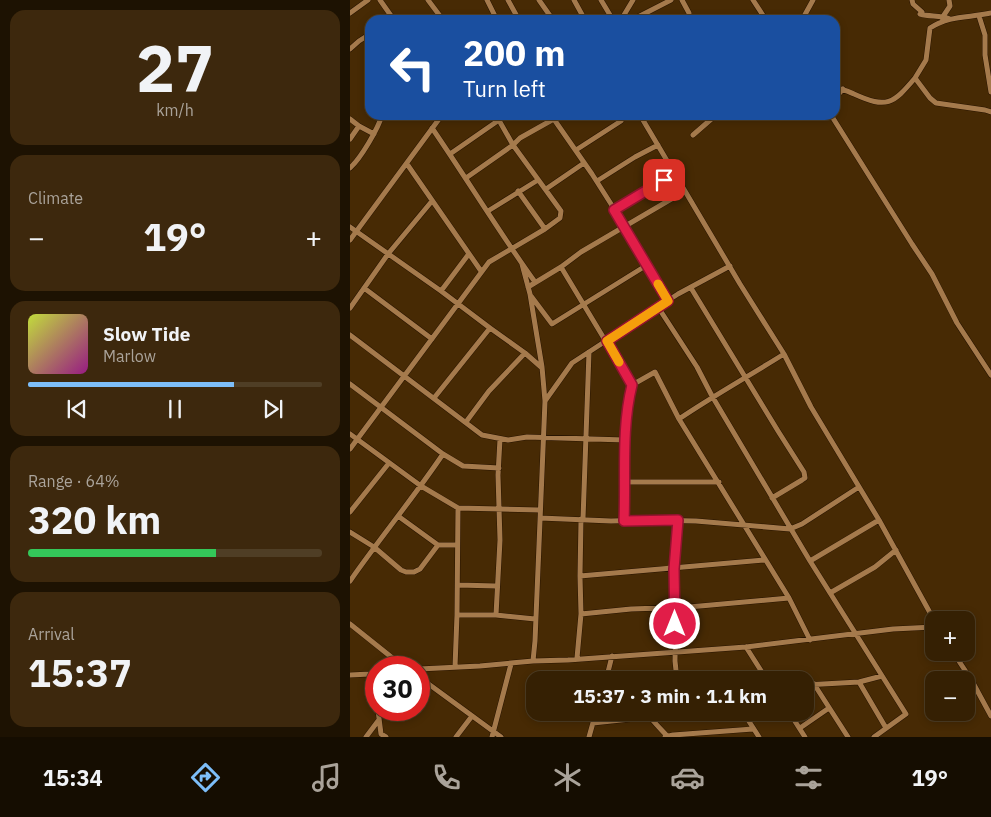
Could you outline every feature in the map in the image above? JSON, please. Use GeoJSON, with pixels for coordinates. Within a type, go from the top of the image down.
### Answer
{"type":"FeatureCollection","features":[{"type":"Feature","properties":{"kind":"street"},"geometry":{"type":"LineString","coordinates":[[350,13],[368,0]]}},
{"type":"Feature","properties":{"kind":"street"},"geometry":{"type":"LineString","coordinates":[[380,0],[390,15]]}},
{"type":"Feature","properties":{"kind":"street"},"geometry":{"type":"LineString","coordinates":[[436,0],[429,2],[439,15]]}},
{"type":"Feature","properties":{"kind":"street"},"geometry":{"type":"LineString","coordinates":[[487,0],[494,15]]}},
{"type":"Feature","properties":{"kind":"street"},"geometry":{"type":"LineString","coordinates":[[508,0],[517,15]]}},
{"type":"Feature","properties":{"kind":"street"},"geometry":{"type":"LineString","coordinates":[[539,0],[550,15]]}},
{"type":"Feature","properties":{"kind":"street"},"geometry":{"type":"LineString","coordinates":[[574,0],[582,15]]}},
{"type":"Feature","properties":{"kind":"street"},"geometry":{"type":"LineString","coordinates":[[601,0],[610,15]]}},
{"type":"Feature","properties":{"kind":"street"},"geometry":{"type":"LineString","coordinates":[[624,15],[633,0]]}},
{"type":"Feature","properties":{"kind":"street"},"geometry":{"type":"LineString","coordinates":[[642,15],[670,0]]}},
{"type":"Feature","properties":{"kind":"street"},"geometry":{"type":"LineString","coordinates":[[682,0],[689,15]]}},
{"type":"Feature","properties":{"kind":"street"},"geometry":{"type":"LineString","coordinates":[[754,0],[763,15]]}},
{"type":"Feature","properties":{"kind":"street"},"geometry":{"type":"LineString","coordinates":[[805,15],[813,0]]}},
{"type":"Feature","properties":{"kind":"street"},"geometry":{"type":"LineString","coordinates":[[912,0],[922,12],[920,14],[944,16],[951,19]]}},
{"type":"Feature","properties":{"kind":"street"},"geometry":{"type":"LineString","coordinates":[[840,89],[870,101],[882,103],[894,100],[915,78],[926,60],[930,28],[944,16],[950,6],[949,0]]}},
{"type":"Feature","properties":{"kind":"street"},"geometry":{"type":"LineString","coordinates":[[514,10],[514,15]]}},
{"type":"Feature","properties":{"kind":"street"},"geometry":{"type":"LineString","coordinates":[[936,24],[962,16],[979,16],[991,13]]}},
{"type":"Feature","properties":{"kind":"street"},"geometry":{"type":"LineString","coordinates":[[979,16],[985,36],[985,55],[991,92]]}},
{"type":"Feature","properties":{"kind":"street"},"geometry":{"type":"LineString","coordinates":[[350,49],[365,37]]}},
{"type":"Feature","properties":{"kind":"street"},"geometry":{"type":"LineString","coordinates":[[915,78],[936,103],[991,112]]}},
{"type":"Feature","properties":{"kind":"street"},"geometry":{"type":"LineString","coordinates":[[840,92],[843,89]]}},
{"type":"Feature","properties":{"kind":"street"},"geometry":{"type":"LineString","coordinates":[[350,119],[358,126],[374,134]]}},
{"type":"Feature","properties":{"kind":"street"},"geometry":{"type":"LineString","coordinates":[[350,168],[374,134],[380,120]]}},
{"type":"Feature","properties":{"kind":"street"},"geometry":{"type":"LineString","coordinates":[[350,240],[438,120]]}},
{"type":"Feature","properties":{"kind":"street"},"geometry":{"type":"LineString","coordinates":[[450,154],[494,120]]}},
{"type":"Feature","properties":{"kind":"street"},"geometry":{"type":"LineString","coordinates":[[350,449],[489,262],[545,229],[558,220],[562,214],[513,145],[498,120]]}},
{"type":"Feature","properties":{"kind":"street"},"geometry":{"type":"LineString","coordinates":[[466,178],[547,120]]}},
{"type":"Feature","properties":{"kind":"street"},"geometry":{"type":"LineString","coordinates":[[554,120],[597,181],[668,301]]}},
{"type":"Feature","properties":{"kind":"street"},"geometry":{"type":"LineString","coordinates":[[643,120],[784,354],[807,400],[879,520],[929,611]]}},
{"type":"Feature","properties":{"kind":"street"},"geometry":{"type":"LineString","coordinates":[[693,135],[710,120]]}},
{"type":"Feature","properties":{"kind":"street"},"geometry":{"type":"LineString","coordinates":[[834,120],[932,274],[957,322],[991,375]]}},
{"type":"Feature","properties":{"kind":"street"},"geometry":{"type":"LineString","coordinates":[[576,150],[621,121]]}},
{"type":"Feature","properties":{"kind":"street"},"geometry":{"type":"LineString","coordinates":[[350,139],[358,126]]}},
{"type":"Feature","properties":{"kind":"street"},"geometry":{"type":"LineString","coordinates":[[432,128],[488,211],[511,249],[535,282]]}},
{"type":"Feature","properties":{"kind":"street"},"geometry":{"type":"LineString","coordinates":[[597,181],[658,145]]}},
{"type":"Feature","properties":{"kind":"street"},"geometry":{"type":"LineString","coordinates":[[546,189],[584,163]]}},
{"type":"Feature","properties":{"kind":"street"},"geometry":{"type":"LineString","coordinates":[[407,164],[468,255],[481,271]]}},
{"type":"Feature","properties":{"kind":"street"},"geometry":{"type":"LineString","coordinates":[[614,210],[675,172]]}},
{"type":"Feature","properties":{"kind":"street"},"geometry":{"type":"LineString","coordinates":[[488,211],[538,180]]}},
{"type":"Feature","properties":{"kind":"street"},"geometry":{"type":"LineString","coordinates":[[518,191],[545,229]]}},
{"type":"Feature","properties":{"kind":"street"},"geometry":{"type":"LineString","coordinates":[[528,286],[561,267],[581,252],[685,191]]}},
{"type":"Feature","properties":{"kind":"street"},"geometry":{"type":"LineString","coordinates":[[350,308],[388,254],[432,201]]}},
{"type":"Feature","properties":{"kind":"street"},"geometry":{"type":"LineString","coordinates":[[350,227],[441,291],[525,353],[542,368]]}},
{"type":"Feature","properties":{"kind":"street"},"geometry":{"type":"LineString","coordinates":[[441,291],[468,255]]}},
{"type":"Feature","properties":{"kind":"street"},"geometry":{"type":"LineString","coordinates":[[522,264],[530,294],[542,368],[545,401],[533,661]]}},
{"type":"Feature","properties":{"kind":"street"},"geometry":{"type":"LineString","coordinates":[[530,294],[552,324],[647,265]]}},
{"type":"Feature","properties":{"kind":"street"},"geometry":{"type":"LineString","coordinates":[[545,401],[572,362],[658,307],[730,266]]}},
{"type":"Feature","properties":{"kind":"street"},"geometry":{"type":"LineString","coordinates":[[561,267],[632,385],[628,401],[625,440],[626,482],[624,521]]}},
{"type":"Feature","properties":{"kind":"street"},"geometry":{"type":"LineString","coordinates":[[364,288],[432,339]]}},
{"type":"Feature","properties":{"kind":"street"},"geometry":{"type":"LineString","coordinates":[[691,288],[804,472],[802,480],[772,498]]}},
{"type":"Feature","properties":{"kind":"street"},"geometry":{"type":"LineString","coordinates":[[658,307],[697,367],[790,529],[906,714],[874,737]]}},
{"type":"Feature","properties":{"kind":"street"},"geometry":{"type":"LineString","coordinates":[[434,398],[490,328]]}},
{"type":"Feature","properties":{"kind":"street"},"geometry":{"type":"LineString","coordinates":[[350,335],[482,435],[508,440],[527,437],[625,440]]}},
{"type":"Feature","properties":{"kind":"street"},"geometry":{"type":"LineString","coordinates":[[577,658],[581,614],[580,576],[589,352]]}},
{"type":"Feature","properties":{"kind":"street"},"geometry":{"type":"LineString","coordinates":[[466,422],[489,391],[525,353]]}},
{"type":"Feature","properties":{"kind":"street"},"geometry":{"type":"LineString","coordinates":[[678,419],[712,396],[784,354]]}},
{"type":"Feature","properties":{"kind":"street"},"geometry":{"type":"LineString","coordinates":[[632,385],[656,372],[678,419],[719,482],[789,598],[810,640]]}},
{"type":"Feature","properties":{"kind":"street"},"geometry":{"type":"LineString","coordinates":[[350,384],[443,454],[463,466],[499,468]]}},
{"type":"Feature","properties":{"kind":"street"},"geometry":{"type":"LineString","coordinates":[[350,434],[421,486],[458,508],[540,510]]}},
{"type":"Feature","properties":{"kind":"street"},"geometry":{"type":"LineString","coordinates":[[496,615],[496,586],[499,563],[500,439]]}},
{"type":"Feature","properties":{"kind":"street"},"geometry":{"type":"LineString","coordinates":[[350,581],[443,454]]}},
{"type":"Feature","properties":{"kind":"street"},"geometry":{"type":"LineString","coordinates":[[350,512],[389,463]]}},
{"type":"Feature","properties":{"kind":"street"},"geometry":{"type":"LineString","coordinates":[[626,482],[719,482]]}},
{"type":"Feature","properties":{"kind":"street"},"geometry":{"type":"LineString","coordinates":[[540,518],[624,521],[678,520],[790,529],[802,524],[859,488]]}},
{"type":"Feature","properties":{"kind":"street"},"geometry":{"type":"LineString","coordinates":[[454,667],[458,615],[458,508]]}},
{"type":"Feature","properties":{"kind":"street"},"geometry":{"type":"LineString","coordinates":[[398,516],[438,545],[457,545]]}},
{"type":"Feature","properties":{"kind":"street"},"geometry":{"type":"LineString","coordinates":[[676,671],[674,569],[678,520]]}},
{"type":"Feature","properties":{"kind":"street"},"geometry":{"type":"LineString","coordinates":[[810,561],[879,520]]}},
{"type":"Feature","properties":{"kind":"street"},"geometry":{"type":"LineString","coordinates":[[350,532],[374,547],[401,570],[406,572],[414,572],[420,568],[438,545]]}},
{"type":"Feature","properties":{"kind":"street"},"geometry":{"type":"LineString","coordinates":[[830,593],[875,567],[896,550]]}},
{"type":"Feature","properties":{"kind":"street"},"geometry":{"type":"LineString","coordinates":[[580,576],[765,560]]}},
{"type":"Feature","properties":{"kind":"street"},"geometry":{"type":"LineString","coordinates":[[458,585],[496,586]]}},
{"type":"Feature","properties":{"kind":"street"},"geometry":{"type":"LineString","coordinates":[[581,614],[789,598]]}},
{"type":"Feature","properties":{"kind":"street"},"geometry":{"type":"LineString","coordinates":[[458,615],[496,615],[535,619]]}},
{"type":"Feature","properties":{"kind":"street"},"geometry":{"type":"LineString","coordinates":[[350,624],[390,656]]}},
{"type":"Feature","properties":{"kind":"street"},"geometry":{"type":"LineString","coordinates":[[430,668],[746,647],[893,629],[925,628]]}},
{"type":"Feature","properties":{"kind":"street"},"geometry":{"type":"LineString","coordinates":[[746,647],[761,671]]}},
{"type":"Feature","properties":{"kind":"street"},"geometry":{"type":"LineString","coordinates":[[608,671],[612,656]]}},
{"type":"Feature","properties":{"kind":"street"},"geometry":{"type":"LineString","coordinates":[[959,661],[991,716]]}},
{"type":"Feature","properties":{"kind":"street"},"geometry":{"type":"LineString","coordinates":[[493,734],[511,664]]}},
{"type":"Feature","properties":{"kind":"street"},"geometry":{"type":"LineString","coordinates":[[350,675],[365,674]]}},
{"type":"Feature","properties":{"kind":"street"},"geometry":{"type":"LineString","coordinates":[[814,684],[858,682],[882,676]]}},
{"type":"Feature","properties":{"kind":"street"},"geometry":{"type":"LineString","coordinates":[[858,682],[886,728]]}},
{"type":"Feature","properties":{"kind":"street"},"geometry":{"type":"LineString","coordinates":[[814,684],[848,737]]}},
{"type":"Feature","properties":{"kind":"street"},"geometry":{"type":"LineString","coordinates":[[430,685],[493,734],[501,737]]}},
{"type":"Feature","properties":{"kind":"street"},"geometry":{"type":"LineString","coordinates":[[800,728],[830,708]]}},
{"type":"Feature","properties":{"kind":"street"},"geometry":{"type":"LineString","coordinates":[[456,737],[472,716]]}},
{"type":"Feature","properties":{"kind":"street"},"geometry":{"type":"LineString","coordinates":[[366,737],[378,721]]}},
{"type":"Feature","properties":{"kind":"street"},"geometry":{"type":"LineString","coordinates":[[378,721],[380,734],[386,737]]}},
{"type":"Feature","properties":{"kind":"street"},"geometry":{"type":"LineString","coordinates":[[589,737],[593,723],[607,721]]}},
{"type":"Feature","properties":{"kind":"street"},"geometry":{"type":"LineString","coordinates":[[655,721],[667,737],[673,734],[753,729]]}},
{"type":"Feature","properties":{"kind":"street"},"geometry":{"type":"LineString","coordinates":[[748,721],[759,737]]}},
{"type":"Feature","properties":{"kind":"street"},"geometry":{"type":"LineString","coordinates":[[795,721],[805,737]]}},
{"type":"Feature","properties":{"kind":"street"},"geometry":{"type":"LineString","coordinates":[[711,732],[715,737]]}},
{"type":"Feature","properties":{"kind":"slow traffic"},"geometry":{"type":"LineString","coordinates":[[619,362],[607,341],[668,301],[658,284]]}},
{"type":"Feature","properties":{"kind":"route"},"geometry":{"type":"LineString","coordinates":[[664,180],[614,210],[668,301],[607,341],[632,385],[628,401],[625,440],[626,482],[624,521],[678,520],[674,569],[675,624]]}}]}
